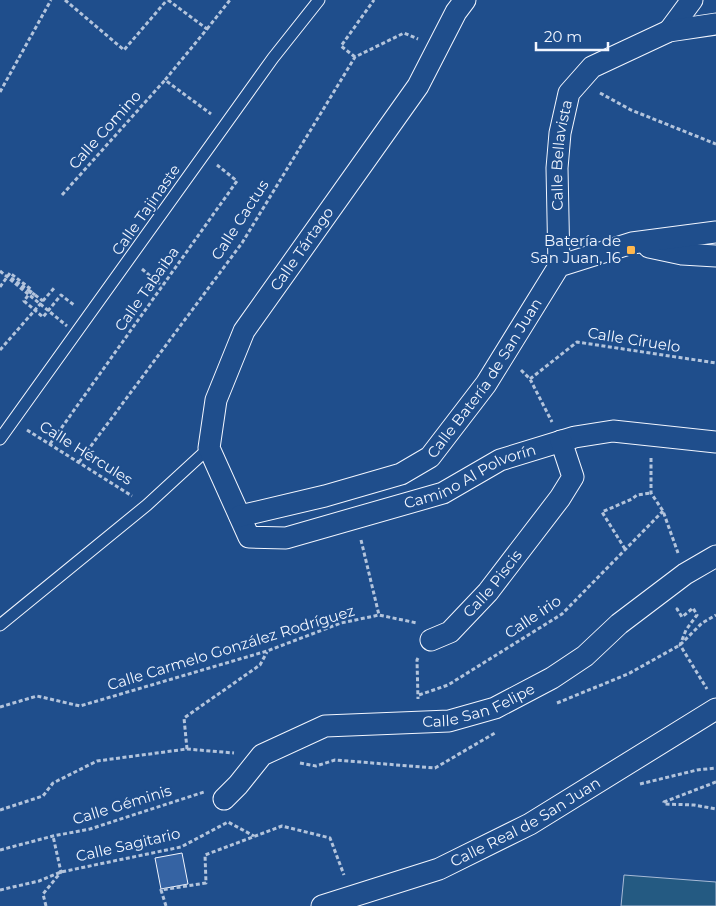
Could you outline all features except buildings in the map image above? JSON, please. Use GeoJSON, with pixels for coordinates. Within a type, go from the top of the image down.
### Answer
{"type":"FeatureCollection","features":[{"type":"Feature","properties":{"kind":"street","name":"Calle Tártago"},"geometry":{"type":"LineString","coordinates":[[209,448],[216,400],[244,330],[418,86],[456,12],[465,0]]}},
{"type":"Feature","properties":{"kind":"street"},"geometry":{"type":"LineString","coordinates":[[670,31],[692,0]]}},
{"type":"Feature","properties":{"kind":"street","name":"Calle Bellavista"},"geometry":{"type":"LineString","coordinates":[[559,266],[558,168],[560,133],[569,93],[592,67],[670,31],[716,24]]}},
{"type":"Feature","properties":{"kind":"street"},"geometry":{"type":"LineString","coordinates":[[559,266],[632,244],[716,232]]}},
{"type":"Feature","properties":{"kind":"street"},"geometry":{"type":"LineString","coordinates":[[632,244],[682,254],[716,256]]}},
{"type":"Feature","properties":{"kind":"street","name":"Calle Batería de San Juan"},"geometry":{"type":"LineString","coordinates":[[240,516],[325,496],[400,474],[430,457],[486,384],[559,266]]}},
{"type":"Feature","properties":{"kind":"street","name":"Camino Al Polvorín"},"geometry":{"type":"LineString","coordinates":[[240,516],[249,537],[286,538],[442,493],[500,460],[561,441],[613,431],[716,442]]}},
{"type":"Feature","properties":{"kind":"street","name":"Calle Piscis"},"geometry":{"type":"LineString","coordinates":[[431,640],[450,632],[488,592],[560,498],[573,477],[561,441]]}},
{"type":"Feature","properties":{"kind":"street"},"geometry":{"type":"LineString","coordinates":[[209,448],[240,516]]}},
{"type":"Feature","properties":{"kind":"street","name":"Calle San Felipe"},"geometry":{"type":"LineString","coordinates":[[224,799],[262,755],[325,726],[449,721],[495,708],[552,678],[585,656],[619,624],[684,574],[716,556]]}},
{"type":"Feature","properties":{"kind":"street","name":"Calle Real de San Juan"},"geometry":{"type":"LineString","coordinates":[[322,906],[439,869],[530,824],[713,701]]}},
{"type":"Feature","properties":{"kind":"lane","name":"Calle Tajinaste"},"geometry":{"type":"LineString","coordinates":[[0,439],[273,58],[319,0]]}},
{"type":"Feature","properties":{"kind":"lane"},"geometry":{"type":"LineString","coordinates":[[0,625],[147,506],[209,448]]}},
{"type":"Feature","properties":{"kind":"path"},"geometry":{"type":"LineString","coordinates":[[0,92],[51,0]]}},
{"type":"Feature","properties":{"kind":"path"},"geometry":{"type":"LineString","coordinates":[[65,0],[124,50],[168,0],[208,29],[230,0]]}},
{"type":"Feature","properties":{"kind":"path"},"geometry":{"type":"LineString","coordinates":[[374,0],[341,46],[355,57],[404,33],[438,48]]}},
{"type":"Feature","properties":{"kind":"path","name":"Calle Comino"},"geometry":{"type":"LineString","coordinates":[[62,195],[208,29]]}},
{"type":"Feature","properties":{"kind":"path","name":"Calle Cactus"},"geometry":{"type":"LineString","coordinates":[[79,462],[242,243],[355,57]]}},
{"type":"Feature","properties":{"kind":"path"},"geometry":{"type":"LineString","coordinates":[[165,80],[212,115],[218,109]]}},
{"type":"Feature","properties":{"kind":"path"},"geometry":{"type":"LineString","coordinates":[[579,82],[631,110],[716,144]]}},
{"type":"Feature","properties":{"kind":"path","name":"Calle Tabaiba"},"geometry":{"type":"LineString","coordinates":[[50,444],[237,181],[204,155]]}},
{"type":"Feature","properties":{"kind":"path"},"geometry":{"type":"LineString","coordinates":[[136,264],[162,286]]}},
{"type":"Feature","properties":{"kind":"path"},"geometry":{"type":"LineString","coordinates":[[0,270],[43,301]]}},
{"type":"Feature","properties":{"kind":"path"},"geometry":{"type":"LineString","coordinates":[[0,270],[67,326]]}},
{"type":"Feature","properties":{"kind":"path"},"geometry":{"type":"LineString","coordinates":[[0,287],[10,273],[32,290],[24,301],[43,317],[61,295],[76,306]]}},
{"type":"Feature","properties":{"kind":"path"},"geometry":{"type":"LineString","coordinates":[[0,350],[55,287]]}},
{"type":"Feature","properties":{"kind":"path","name":"Calle Ciruelo"},"geometry":{"type":"LineString","coordinates":[[530,378],[577,342],[716,363]]}},
{"type":"Feature","properties":{"kind":"path"},"geometry":{"type":"LineString","coordinates":[[504,356],[530,378],[561,441]]}},
{"type":"Feature","properties":{"kind":"path","name":"Calle Hércules"},"geometry":{"type":"LineString","coordinates":[[12,421],[147,506]]}},
{"type":"Feature","properties":{"kind":"path"},"geometry":{"type":"LineString","coordinates":[[650,435],[651,493],[663,511],[680,558]]}},
{"type":"Feature","properties":{"kind":"path"},"geometry":{"type":"LineString","coordinates":[[625,550],[602,512],[632,499],[636,494],[651,493]]}},
{"type":"Feature","properties":{"kind":"path","name":"Calle irio"},"geometry":{"type":"LineString","coordinates":[[419,695],[448,685],[562,614],[663,511]]}},
{"type":"Feature","properties":{"kind":"path"},"geometry":{"type":"LineString","coordinates":[[356,518],[379,615]]}},
{"type":"Feature","properties":{"kind":"path","name":"Calle Carmelo González Rodríguez"},"geometry":{"type":"LineString","coordinates":[[0,707],[37,696],[80,706],[267,651],[341,623],[379,615],[423,624],[431,640]]}},
{"type":"Feature","properties":{"kind":"path"},"geometry":{"type":"LineString","coordinates":[[686,630],[680,645],[713,701]]}},
{"type":"Feature","properties":{"kind":"path"},"geometry":{"type":"LineString","coordinates":[[416,722],[419,695],[417,660],[431,640]]}},
{"type":"Feature","properties":{"kind":"path"},"geometry":{"type":"LineString","coordinates":[[187,749],[184,718],[260,665],[267,651]]}},
{"type":"Feature","properties":{"kind":"path"},"geometry":{"type":"LineString","coordinates":[[0,810],[43,796],[53,783],[97,761],[187,749],[262,755]]}},
{"type":"Feature","properties":{"kind":"path"},"geometry":{"type":"LineString","coordinates":[[716,782],[664,802],[665,804],[694,805],[716,809]]}},
{"type":"Feature","properties":{"kind":"path","name":"Calle Géminis"},"geometry":{"type":"LineString","coordinates":[[0,850],[52,836],[90,829],[215,788],[224,799]]}},
{"type":"Feature","properties":{"kind":"path"},"geometry":{"type":"LineString","coordinates":[[224,799],[228,822],[255,836]]}},
{"type":"Feature","properties":{"kind":"path","name":"Calle Sagitario"},"geometry":{"type":"LineString","coordinates":[[0,890],[39,881],[61,872],[182,847],[228,822]]}},
{"type":"Feature","properties":{"kind":"path"},"geometry":{"type":"LineString","coordinates":[[166,906],[161,890],[206,883],[206,855],[282,826],[330,838],[353,896]]}},
{"type":"Feature","properties":{"kind":"path"},"geometry":{"type":"LineString","coordinates":[[46,906],[43,894],[61,872],[52,836]]}},
{"type":"Feature","properties":{"kind":"shaded area"},"geometry":{"type":"Polygon","coordinates":[[[624,875],[716,882],[716,906],[621,906],[624,875]]]}},
{"type":"Feature","properties":{"kind":"place","name":"Batería de San Juan, 16"},"geometry":{"type":"Point","coordinates":[631,250]}}]}
